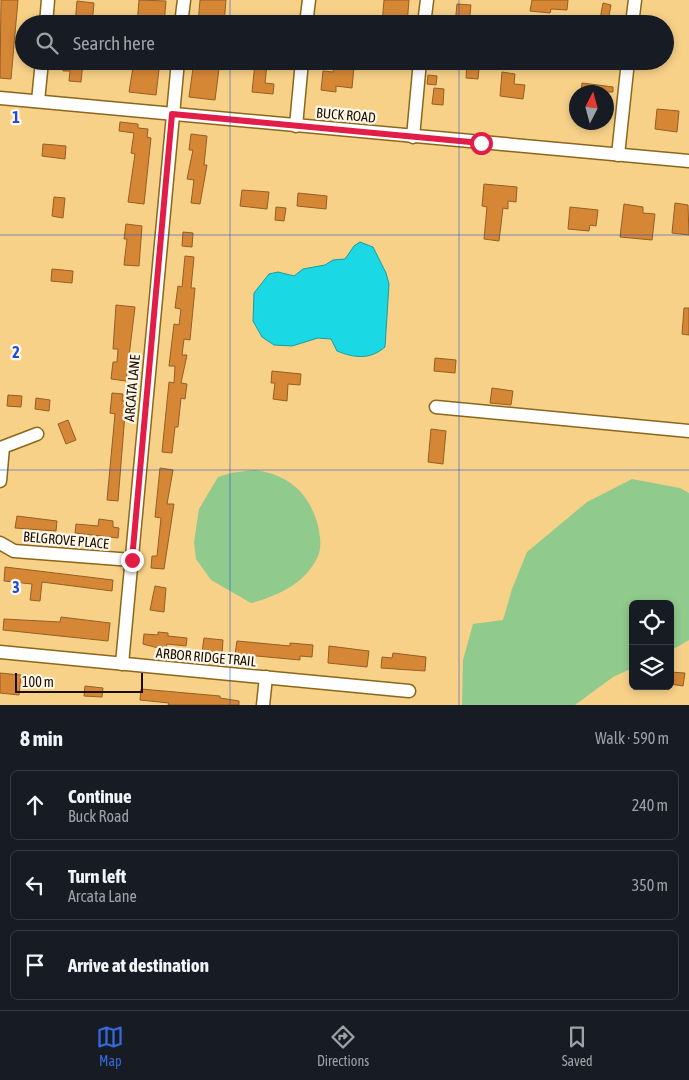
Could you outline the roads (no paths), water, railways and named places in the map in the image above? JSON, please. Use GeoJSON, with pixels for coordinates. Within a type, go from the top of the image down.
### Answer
{"type":"FeatureCollection","features":[{"type":"Feature","properties":{"kind":"street"},"geometry":{"type":"LineString","coordinates":[[47,15],[48,0]]}},
{"type":"Feature","properties":{"kind":"street"},"geometry":{"type":"LineString","coordinates":[[182,15],[184,0]]}},
{"type":"Feature","properties":{"kind":"street"},"geometry":{"type":"LineString","coordinates":[[307,15],[309,0]]}},
{"type":"Feature","properties":{"kind":"street"},"geometry":{"type":"LineString","coordinates":[[425,15],[427,0]]}},
{"type":"Feature","properties":{"kind":"street"},"geometry":{"type":"LineString","coordinates":[[633,15],[635,0]]}},
{"type":"Feature","properties":{"kind":"street"},"geometry":{"type":"LineString","coordinates":[[38,101],[41,70]]}},
{"type":"Feature","properties":{"kind":"street","name":"ARCATA LANE"},"geometry":{"type":"LineString","coordinates":[[122,664],[177,70]]}},
{"type":"Feature","properties":{"kind":"street"},"geometry":{"type":"LineString","coordinates":[[296,126],[301,70]]}},
{"type":"Feature","properties":{"kind":"street"},"geometry":{"type":"LineString","coordinates":[[412,137],[419,70]]}},
{"type":"Feature","properties":{"kind":"street"},"geometry":{"type":"LineString","coordinates":[[618,155],[627,70]]}},
{"type":"Feature","properties":{"kind":"street","name":"BUCK ROAD"},"geometry":{"type":"LineString","coordinates":[[0,98],[689,161]]}},
{"type":"Feature","properties":{"kind":"street"},"geometry":{"type":"LineString","coordinates":[[436,408],[689,432]]}},
{"type":"Feature","properties":{"kind":"street"},"geometry":{"type":"LineString","coordinates":[[0,481],[3,447],[37,434]]}},
{"type":"Feature","properties":{"kind":"street","name":"BELGROVE PLACE"},"geometry":{"type":"LineString","coordinates":[[0,543],[14,551],[132,560]]}},
{"type":"Feature","properties":{"kind":"street","name":"ARBOR RIDGE TRAIL"},"geometry":{"type":"LineString","coordinates":[[0,652],[409,691]]}},
{"type":"Feature","properties":{"kind":"street"},"geometry":{"type":"LineString","coordinates":[[263,705],[266,677]]}},
{"type":"Feature","properties":{"kind":"water"},"geometry":{"type":"Polygon","coordinates":[[[360,242],[373,247],[386,273],[389,284],[385,347],[368,356],[356,356],[337,351],[331,339],[318,338],[292,346],[274,345],[262,337],[253,321],[254,293],[269,274],[278,272],[294,276],[303,269],[325,265],[333,260],[345,259],[354,246],[360,242]]]}}]}
